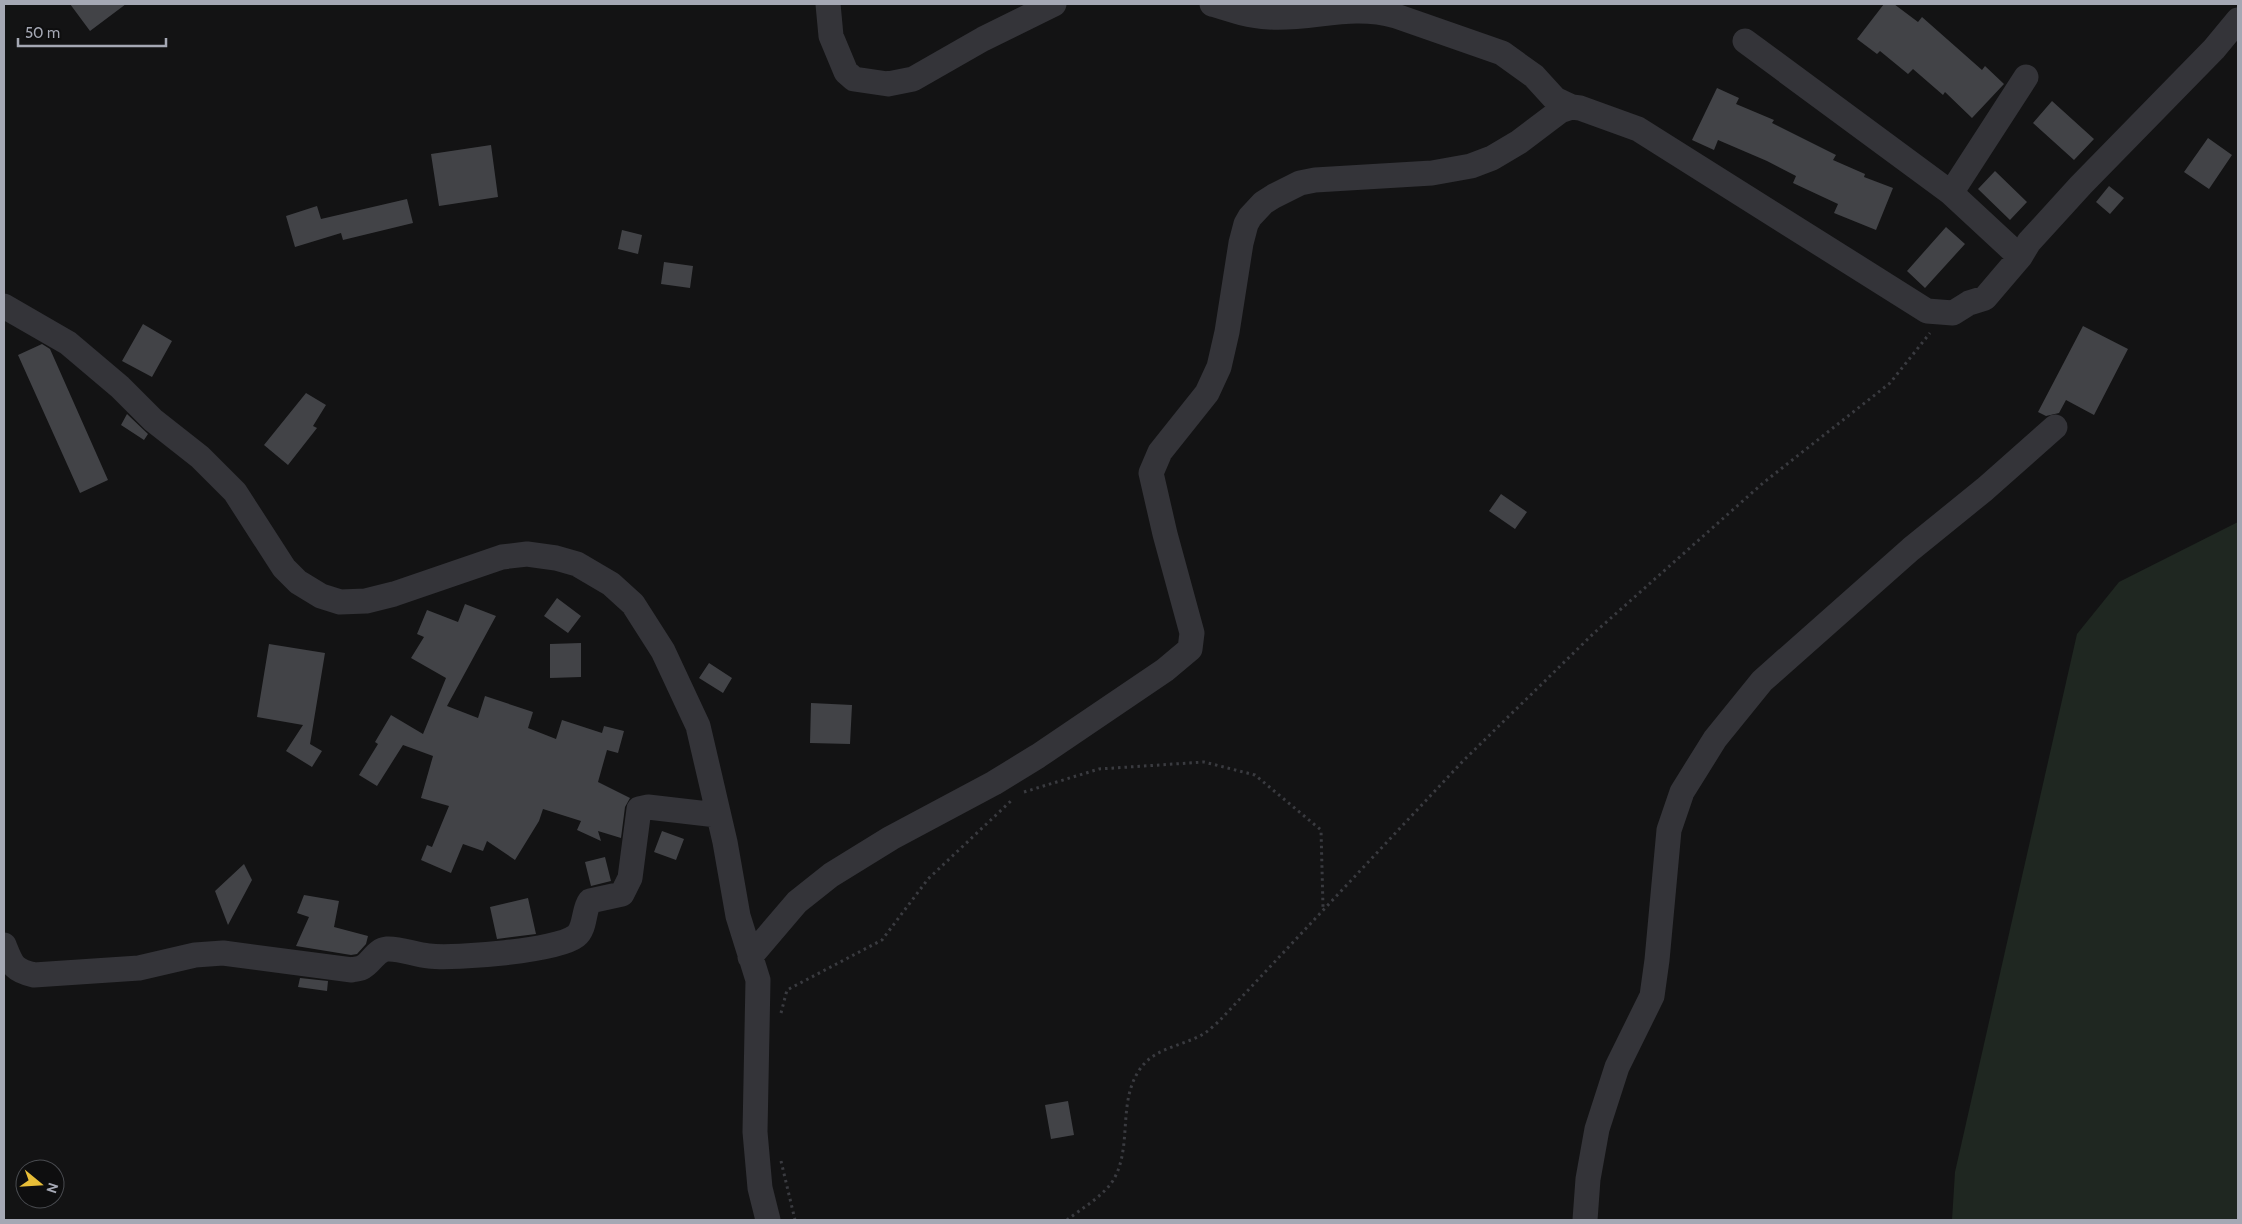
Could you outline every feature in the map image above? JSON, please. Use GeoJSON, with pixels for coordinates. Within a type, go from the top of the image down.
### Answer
{"type":"FeatureCollection","features":[{"type":"Feature","properties":{"kind":"street"},"geometry":{"type":"LineString","coordinates":[[828,4],[831,36],[846,72],[854,79],[888,84],[913,79],[983,39],[1054,4]]}},
{"type":"Feature","properties":{"kind":"street"},"geometry":{"type":"LineString","coordinates":[[1212,4],[1240,13],[1270,18],[1357,10],[1382,12],[1502,53],[1534,76],[1556,100],[1638,129],[1927,311],[1946,313],[1953,313],[1969,303],[1985,298],[2020,257],[2029,242],[2099,165],[2214,49],[2238,20]]}},
{"type":"Feature","properties":{"kind":"street"},"geometry":{"type":"LineString","coordinates":[[1745,42],[1951,194],[2020,257]]}},
{"type":"Feature","properties":{"kind":"street"},"geometry":{"type":"LineString","coordinates":[[1951,194],[2026,77]]}},
{"type":"Feature","properties":{"kind":"street"},"geometry":{"type":"LineString","coordinates":[[750,957],[797,902],[831,875],[891,838],[994,783],[1038,756],[1165,670],[1190,649],[1192,633],[1165,534],[1151,473],[1160,452],[1199,405],[1213,382],[1223,353],[1246,224],[1256,210],[1263,203],[1289,188],[1315,180],[1432,173],[1471,166],[1492,158],[1533,132],[1560,111],[1572,107]]}},
{"type":"Feature","properties":{"kind":"street"},"geometry":{"type":"LineString","coordinates":[[4,306],[68,343],[120,387],[153,420],[200,457],[235,492],[284,568],[298,582],[321,596],[340,602],[366,600],[394,594],[514,555],[541,556],[569,561],[610,584],[633,604],[658,643],[679,683],[703,742],[738,916],[758,980],[756,1141],[760,1188],[768,1220]]}},
{"type":"Feature","properties":{"kind":"street"},"geometry":{"type":"LineString","coordinates":[[1585,1220],[1588,1179],[1597,1129],[1618,1067],[1652,996],[1657,960],[1668,830],[1682,792],[1715,739],[1762,682],[1911,549],[1985,489],[2055,427]]}},
{"type":"Feature","properties":{"kind":"street"},"geometry":{"type":"LineString","coordinates":[[4,945],[12,966],[20,972],[34,975],[139,968],[195,955],[223,953],[352,970],[363,968],[382,950],[388,948],[426,956],[450,958],[501,953],[576,936],[581,929],[586,907],[590,901],[622,894],[630,878],[635,828],[639,809],[648,807],[717,815]]}},
{"type":"Feature","properties":{"kind":"path"},"geometry":{"type":"LineString","coordinates":[[1067,1220],[1114,1179],[1120,1165],[1129,1094],[1133,1081],[1144,1064],[1154,1055],[1204,1033],[1222,1018],[1323,908],[1463,761],[1594,633],[1763,483],[1890,383],[1946,313]]}},
{"type":"Feature","properties":{"kind":"path"},"geometry":{"type":"LineString","coordinates":[[780,1016],[787,990],[882,940],[928,879],[1019,793],[1099,769],[1204,762],[1255,775],[1321,830],[1323,908]]}},
{"type":"Feature","properties":{"kind":"path"},"geometry":{"type":"LineString","coordinates":[[780,1158],[795,1220]]}},
{"type":"Feature","properties":{"kind":"shaded area"},"geometry":{"type":"Polygon","coordinates":[[[2238,522],[2238,1220],[1952,1220],[1955,1172],[2077,634],[2119,582],[2238,522]]]}},
{"type":"Feature","properties":{"kind":"building"},"geometry":{"type":"Polygon","coordinates":[[[70,4],[126,4],[90,31],[70,4]]]}},
{"type":"Feature","properties":{"kind":"building"},"geometry":{"type":"Polygon","coordinates":[[[1884,4],[1894,4],[1918,22],[1922,17],[1982,70],[1985,66],[2004,84],[1972,118],[1945,92],[1943,95],[1913,69],[1908,74],[1880,51],[1877,54],[1857,39],[1884,4]]]}},
{"type":"Feature","properties":{"kind":"building"},"geometry":{"type":"Polygon","coordinates":[[[1717,88],[1739,98],[1736,104],[1774,120],[1772,123],[1836,155],[1833,160],[1865,174],[1864,177],[1893,188],[1876,230],[1834,213],[1838,204],[1793,183],[1796,176],[1767,161],[1718,140],[1714,150],[1692,140],[1717,88]]]}},
{"type":"Feature","properties":{"kind":"building"},"geometry":{"type":"Polygon","coordinates":[[[2052,101],[2094,139],[2074,160],[2033,123],[2052,101]]]}},
{"type":"Feature","properties":{"kind":"building"},"geometry":{"type":"Polygon","coordinates":[[[2208,138],[2232,155],[2209,189],[2184,172],[2208,138]]]}},
{"type":"Feature","properties":{"kind":"building"},"geometry":{"type":"Polygon","coordinates":[[[491,145],[498,197],[439,206],[431,154],[491,145]]]}},
{"type":"Feature","properties":{"kind":"building"},"geometry":{"type":"Polygon","coordinates":[[[1995,171],[2027,202],[2010,220],[1978,189],[1995,171]]]}},
{"type":"Feature","properties":{"kind":"building"},"geometry":{"type":"Polygon","coordinates":[[[2109,186],[2124,198],[2110,214],[2096,202],[2109,186]]]}},
{"type":"Feature","properties":{"kind":"building"},"geometry":{"type":"Polygon","coordinates":[[[407,199],[413,223],[343,240],[341,233],[295,247],[286,216],[317,206],[321,219],[407,199]]]}},
{"type":"Feature","properties":{"kind":"building"},"geometry":{"type":"Polygon","coordinates":[[[1946,227],[1965,244],[1925,288],[1907,271],[1946,227]]]}},
{"type":"Feature","properties":{"kind":"building"},"geometry":{"type":"Polygon","coordinates":[[[622,230],[642,235],[638,254],[618,249],[622,230]]]}},
{"type":"Feature","properties":{"kind":"building"},"geometry":{"type":"Polygon","coordinates":[[[664,262],[693,266],[690,288],[661,284],[664,262]]]}},
{"type":"Feature","properties":{"kind":"building"},"geometry":{"type":"Polygon","coordinates":[[[143,324],[172,341],[152,377],[122,361],[143,324]]]}},
{"type":"Feature","properties":{"kind":"building"},"geometry":{"type":"Polygon","coordinates":[[[2083,326],[2128,349],[2094,415],[2066,400],[2059,413],[2046,416],[2038,412],[2083,326]]]}},
{"type":"Feature","properties":{"kind":"building"},"geometry":{"type":"Polygon","coordinates":[[[42,344],[50,349],[108,480],[80,493],[18,355],[42,344]]]}},
{"type":"Feature","properties":{"kind":"building"},"geometry":{"type":"Polygon","coordinates":[[[306,393],[326,405],[313,426],[317,428],[288,465],[264,445],[306,393]]]}},
{"type":"Feature","properties":{"kind":"building"},"geometry":{"type":"Polygon","coordinates":[[[127,414],[148,434],[144,440],[121,425],[127,414]]]}},
{"type":"Feature","properties":{"kind":"building"},"geometry":{"type":"Polygon","coordinates":[[[1501,494],[1527,512],[1515,529],[1489,511],[1501,494]]]}},
{"type":"Feature","properties":{"kind":"building"},"geometry":{"type":"Polygon","coordinates":[[[557,598],[581,616],[568,633],[544,616],[557,598]]]}},
{"type":"Feature","properties":{"kind":"building"},"geometry":{"type":"Polygon","coordinates":[[[465,604],[496,616],[447,706],[478,718],[485,696],[533,712],[528,728],[556,739],[562,720],[602,733],[604,726],[624,731],[618,753],[607,750],[598,782],[630,798],[625,807],[621,838],[598,831],[601,841],[577,830],[581,821],[543,809],[539,821],[515,860],[487,841],[483,851],[463,844],[451,873],[421,860],[427,845],[432,847],[449,806],[421,798],[433,756],[403,745],[377,786],[359,775],[378,744],[375,742],[391,715],[423,734],[446,678],[411,658],[424,637],[417,634],[427,610],[458,622],[465,604]]]}},
{"type":"Feature","properties":{"kind":"building"},"geometry":{"type":"Polygon","coordinates":[[[581,643],[581,677],[550,678],[550,644],[581,643]]]}},
{"type":"Feature","properties":{"kind":"building"},"geometry":{"type":"Polygon","coordinates":[[[269,644],[325,653],[310,744],[322,751],[312,767],[286,751],[303,725],[257,717],[269,644]]]}},
{"type":"Feature","properties":{"kind":"building"},"geometry":{"type":"Polygon","coordinates":[[[709,663],[732,678],[723,693],[699,678],[709,663]]]}},
{"type":"Feature","properties":{"kind":"building"},"geometry":{"type":"Polygon","coordinates":[[[811,703],[852,705],[850,744],[810,743],[811,703]]]}},
{"type":"Feature","properties":{"kind":"building"},"geometry":{"type":"Polygon","coordinates":[[[662,831],[684,839],[676,860],[654,852],[662,831]]]}},
{"type":"Feature","properties":{"kind":"building"},"geometry":{"type":"Polygon","coordinates":[[[605,857],[611,881],[591,886],[585,862],[605,857]]]}},
{"type":"Feature","properties":{"kind":"building"},"geometry":{"type":"Polygon","coordinates":[[[244,864],[252,880],[228,925],[215,891],[244,864]]]}},
{"type":"Feature","properties":{"kind":"building"},"geometry":{"type":"Polygon","coordinates":[[[304,895],[339,901],[334,927],[368,936],[366,944],[357,954],[351,955],[296,946],[309,917],[297,913],[304,895]]]}},
{"type":"Feature","properties":{"kind":"building"},"geometry":{"type":"Polygon","coordinates":[[[528,898],[536,934],[497,939],[490,907],[528,898]]]}},
{"type":"Feature","properties":{"kind":"building"},"geometry":{"type":"Polygon","coordinates":[[[300,978],[328,981],[327,991],[298,987],[300,978]]]}},
{"type":"Feature","properties":{"kind":"building"},"geometry":{"type":"Polygon","coordinates":[[[1068,1101],[1074,1135],[1051,1139],[1045,1105],[1068,1101]]]}}]}
